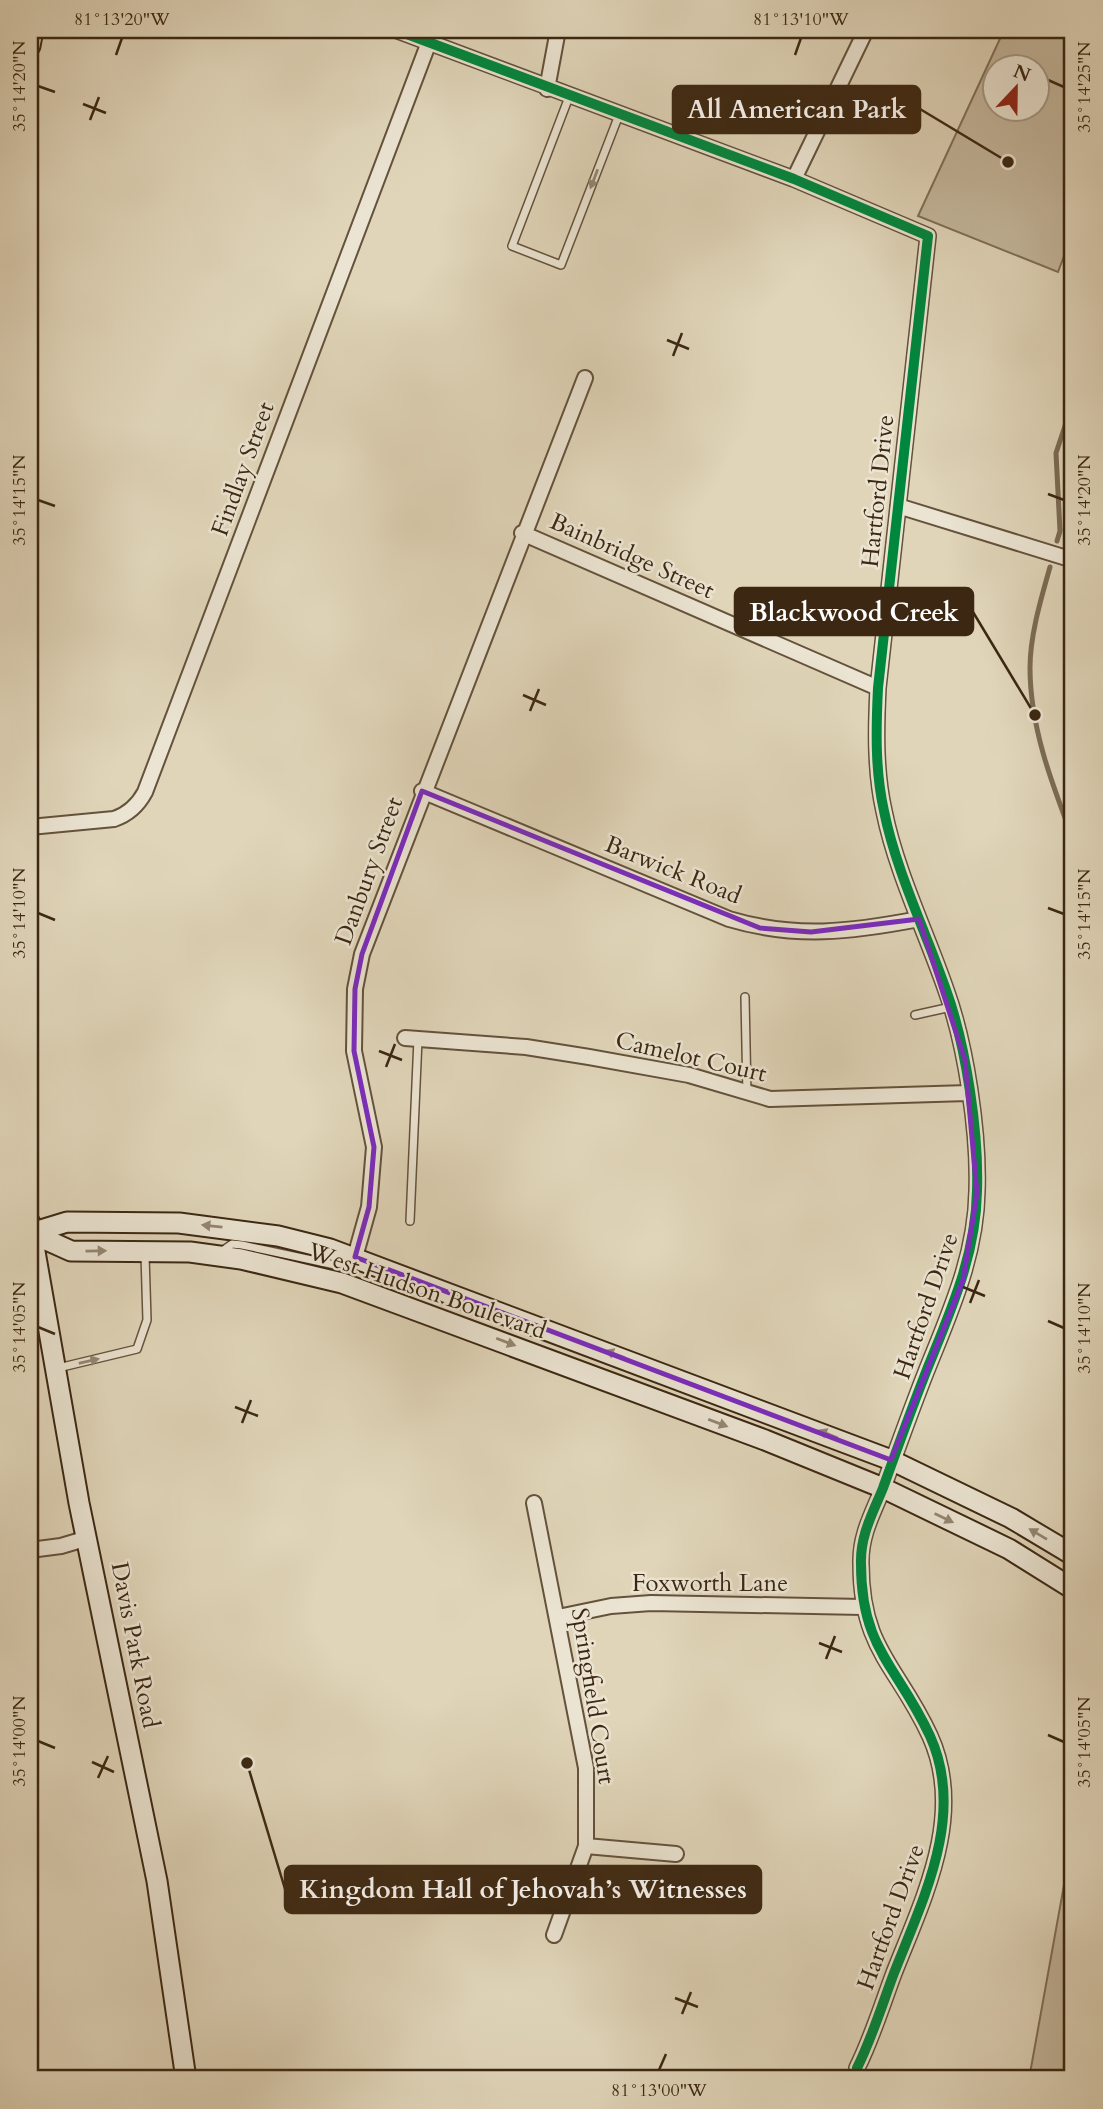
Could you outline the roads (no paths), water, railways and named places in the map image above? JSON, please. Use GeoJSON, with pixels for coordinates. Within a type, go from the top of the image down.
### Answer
{"type":"FeatureCollection","features":[{"type":"Feature","properties":{"kind":"main road"},"geometry":{"type":"LineString","coordinates":[[30,46],[33,30]]}},
{"type":"Feature","properties":{"kind":"main road","name":"West Hudson Boulevard"},"geometry":{"type":"LineString","coordinates":[[30,1229],[67,1222],[179,1223],[278,1236],[355,1257],[891,1460],[1011,1518],[1073,1555]]}},
{"type":"Feature","properties":{"kind":"main road","name":"West Hudson Boulevard"},"geometry":{"type":"LineString","coordinates":[[30,1229],[71,1251],[144,1251],[216,1256],[279,1268],[366,1291],[765,1440],[883,1488],[1009,1549],[1073,1589]]}},
{"type":"Feature","properties":{"kind":"main road","name":"Davis Park Road"},"geometry":{"type":"LineString","coordinates":[[30,1229],[57,1368],[79,1503],[157,1881],[186,2079]]}},
{"type":"Feature","properties":{"kind":"street"},"geometry":{"type":"LineString","coordinates":[[396,30],[547,89],[794,179],[866,30]]}},
{"type":"Feature","properties":{"kind":"street"},"geometry":{"type":"LineString","coordinates":[[547,89],[558,30]]}},
{"type":"Feature","properties":{"kind":"street","name":"Findlay Street"},"geometry":{"type":"LineString","coordinates":[[30,827],[124,816],[140,802],[429,42]]}},
{"type":"Feature","properties":{"kind":"street","name":"Hartford Drive"},"geometry":{"type":"LineString","coordinates":[[794,179],[928,236],[878,688],[876,738],[884,812],[951,1007],[965,1060],[977,1159],[971,1251],[891,1460],[883,1488],[870,1515],[862,1548],[863,1607],[878,1653],[920,1716],[937,1753],[943,1825],[933,1872],[857,2068]]}},
{"type":"Feature","properties":{"kind":"street","name":"Danbury Street"},"geometry":{"type":"LineString","coordinates":[[355,1257],[369,1207],[373,1147],[354,1051],[355,989],[366,942],[522,533],[585,378]]}},
{"type":"Feature","properties":{"kind":"street"},"geometry":{"type":"LineString","coordinates":[[898,506],[1073,560]]}},
{"type":"Feature","properties":{"kind":"street","name":"Bainbridge Street"},"geometry":{"type":"LineString","coordinates":[[522,533],[878,688]]}},
{"type":"Feature","properties":{"kind":"street","name":"Barwick Road"},"geometry":{"type":"LineString","coordinates":[[422,791],[729,919],[760,928],[784,933],[811,932],[873,928],[919,919]]}},
{"type":"Feature","properties":{"kind":"street","name":"Camelot Court"},"geometry":{"type":"LineString","coordinates":[[411,1038],[526,1047],[589,1057],[689,1075],[747,1095],[770,1099],[968,1093]]}},
{"type":"Feature","properties":{"kind":"street","name":"Springfield Court"},"geometry":{"type":"LineString","coordinates":[[534,1503],[586,1768],[586,1846],[554,1934]]}},
{"type":"Feature","properties":{"kind":"street"},"geometry":{"type":"LineString","coordinates":[[30,1550],[61,1546],[88,1538]]}},
{"type":"Feature","properties":{"kind":"street","name":"Foxworth Lane"},"geometry":{"type":"LineString","coordinates":[[558,1617],[611,1606],[651,1603],[863,1607]]}},
{"type":"Feature","properties":{"kind":"street"},"geometry":{"type":"LineString","coordinates":[[586,1846],[676,1854]]}},
{"type":"Feature","properties":{"kind":"lane"},"geometry":{"type":"LineString","coordinates":[[569,97],[512,246],[561,265],[619,115]]}},
{"type":"Feature","properties":{"kind":"lane"},"geometry":{"type":"LineString","coordinates":[[745,997],[747,1095]]}},
{"type":"Feature","properties":{"kind":"lane"},"geometry":{"type":"LineString","coordinates":[[915,1015],[951,1007]]}},
{"type":"Feature","properties":{"kind":"lane"},"geometry":{"type":"LineString","coordinates":[[410,1221],[411,1038]]}},
{"type":"Feature","properties":{"kind":"lane"},"geometry":{"type":"LineString","coordinates":[[216,1256],[232,1244],[281,1251],[340,1266],[347,1266],[355,1257]]}},
{"type":"Feature","properties":{"kind":"lane"},"geometry":{"type":"LineString","coordinates":[[57,1368],[136,1349],[143,1337],[146,1288],[144,1251]]}},
{"type":"Feature","properties":{"kind":"waterway"},"geometry":{"type":"LineString","coordinates":[[1057,541],[1060,531],[1056,453],[1073,402]]}},
{"type":"Feature","properties":{"kind":"waterway"},"geometry":{"type":"LineString","coordinates":[[1050,567],[1032,643],[1031,690],[1038,734],[1073,839]]}},
{"type":"Feature","properties":{"kind":"place","name":"All American Park"},"geometry":{"type":"Point","coordinates":[1008,162]}},
{"type":"Feature","properties":{"kind":"place","name":"Blackwood Creek"},"geometry":{"type":"Point","coordinates":[1035,715]}},
{"type":"Feature","properties":{"kind":"place","name":"Kingdom Hall of Jehovah’s Witnesses"},"geometry":{"type":"Point","coordinates":[247,1763]}}]}
